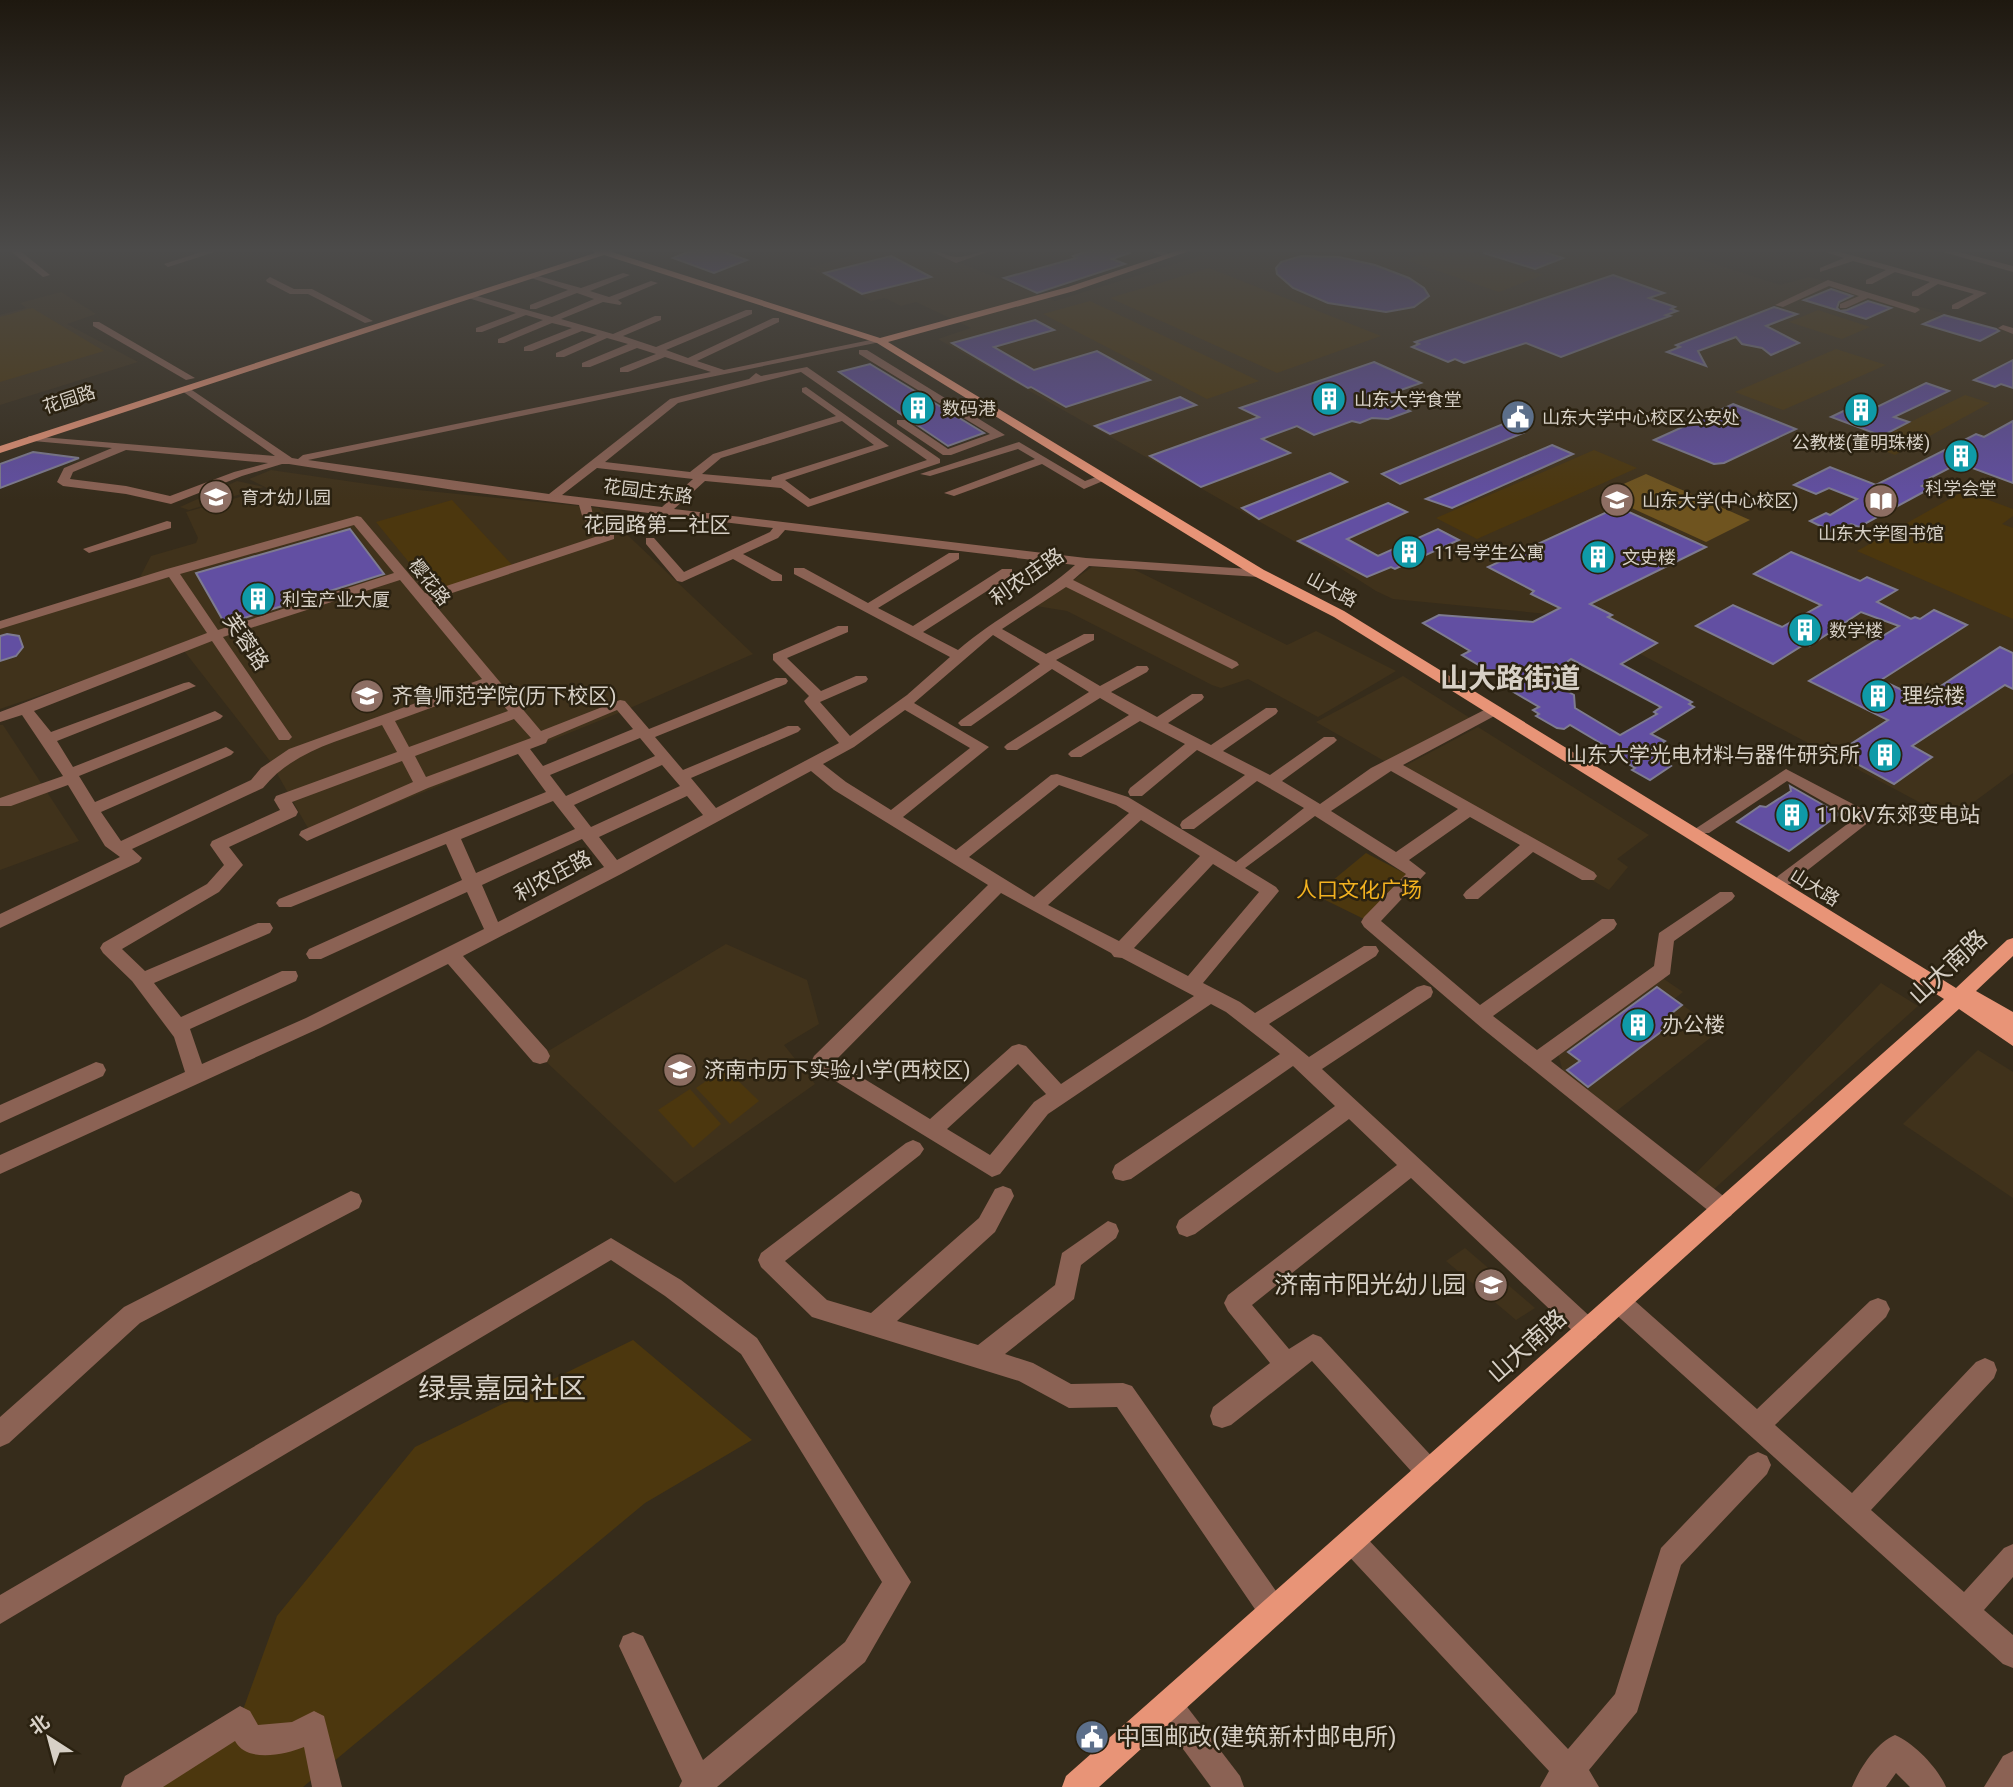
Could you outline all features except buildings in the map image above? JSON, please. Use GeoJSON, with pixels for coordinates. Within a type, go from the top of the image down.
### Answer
{"type":"FeatureCollection","features":[{"type":"Feature","properties":{"kind":"main road","name":"花园路"},"geometry":{"type":"LineString","coordinates":[[0,450],[333,333]]}},
{"type":"Feature","properties":{"kind":"main road","name":"花园路"},"geometry":{"type":"LineString","coordinates":[[0,440],[352,333]]}},
{"type":"Feature","properties":{"kind":"main road","name":"山大路"},"geometry":{"type":"LineString","coordinates":[[862,333],[886,341],[1259,573],[1339,614],[1961,995],[2013,1021]]}},
{"type":"Feature","properties":{"kind":"main road","name":"山大路"},"geometry":{"type":"LineString","coordinates":[[864,333],[886,341],[1278,571],[1350,607],[1784,880],[1961,995],[2013,1038]]}},
{"type":"Feature","properties":{"kind":"main road"},"geometry":{"type":"LineString","coordinates":[[886,341],[912,333]]}},
{"type":"Feature","properties":{"kind":"main road"},"geometry":{"type":"LineString","coordinates":[[886,341],[913,333]]}},
{"type":"Feature","properties":{"kind":"main road","name":"山大南路"},"geometry":{"type":"LineString","coordinates":[[1077,1787],[2013,946]]}},
{"type":"Feature","properties":{"kind":"street"},"geometry":{"type":"LineString","coordinates":[[110,333],[188,384],[289,461]]}},
{"type":"Feature","properties":{"kind":"street"},"geometry":{"type":"LineString","coordinates":[[501,341],[519,333]]}},
{"type":"Feature","properties":{"kind":"street"},"geometry":{"type":"LineString","coordinates":[[528,349],[567,333]]}},
{"type":"Feature","properties":{"kind":"street"},"geometry":{"type":"LineString","coordinates":[[601,333],[723,372]]}},
{"type":"Feature","properties":{"kind":"street"},"geometry":{"type":"LineString","coordinates":[[560,355],[617,333]]}},
{"type":"Feature","properties":{"kind":"street"},"geometry":{"type":"LineString","coordinates":[[624,370],[702,333]]}},
{"type":"Feature","properties":{"kind":"street"},"geometry":{"type":"LineString","coordinates":[[689,361],[748,333]]}},
{"type":"Feature","properties":{"kind":"street"},"geometry":{"type":"LineString","coordinates":[[863,352],[999,435],[947,453],[818,365],[863,352],[886,341]]}},
{"type":"Feature","properties":{"kind":"street"},"geometry":{"type":"LineString","coordinates":[[123,448],[68,470],[63,482],[171,500],[238,474],[289,461],[886,341]]}},
{"type":"Feature","properties":{"kind":"street"},"geometry":{"type":"LineString","coordinates":[[586,365],[637,344]]}},
{"type":"Feature","properties":{"kind":"street"},"geometry":{"type":"LineString","coordinates":[[753,381],[761,365]]}},
{"type":"Feature","properties":{"kind":"street"},"geometry":{"type":"LineString","coordinates":[[553,497],[674,401],[803,369],[936,461],[808,503],[776,480],[883,446],[806,390]]}},
{"type":"Feature","properties":{"kind":"street"},"geometry":{"type":"LineString","coordinates":[[665,511],[717,456],[844,417]]}},
{"type":"Feature","properties":{"kind":"street","name":"花园庄东路"},"geometry":{"type":"LineString","coordinates":[[33,438],[289,461],[454,486],[665,511],[778,530],[1086,562],[1259,573]]}},
{"type":"Feature","properties":{"kind":"street"},"geometry":{"type":"LineString","coordinates":[[916,477],[1019,445],[1084,485],[1104,478]]}},
{"type":"Feature","properties":{"kind":"street"},"geometry":{"type":"LineString","coordinates":[[950,493],[1044,460]]}},
{"type":"Feature","properties":{"kind":"street"},"geometry":{"type":"LineString","coordinates":[[594,464],[784,485]]}},
{"type":"Feature","properties":{"kind":"street"},"geometry":{"type":"LineString","coordinates":[[422,599],[610,536],[587,516],[584,501]]}},
{"type":"Feature","properties":{"kind":"street","name":"樱花路"},"geometry":{"type":"LineString","coordinates":[[172,572],[358,520],[476,667],[539,737]]}},
{"type":"Feature","properties":{"kind":"street"},"geometry":{"type":"LineString","coordinates":[[89,549],[167,525]]}},
{"type":"Feature","properties":{"kind":"street"},"geometry":{"type":"LineString","coordinates":[[650,541],[682,578],[778,530],[954,556],[869,608]]}},
{"type":"Feature","properties":{"kind":"street"},"geometry":{"type":"LineString","coordinates":[[733,554],[777,578]]}},
{"type":"Feature","properties":{"kind":"street","name":"利农庄路"},"geometry":{"type":"LineString","coordinates":[[0,1165],[313,1023],[615,870],[849,744],[905,704],[993,629],[1065,581],[1086,562]]}},
{"type":"Feature","properties":{"kind":"street"},"geometry":{"type":"LineString","coordinates":[[799,571],[956,655]]}},
{"type":"Feature","properties":{"kind":"street"},"geometry":{"type":"LineString","coordinates":[[0,625],[172,572]]}},
{"type":"Feature","properties":{"kind":"street","name":"芙蓉路"},"geometry":{"type":"LineString","coordinates":[[172,572],[284,737]]}},
{"type":"Feature","properties":{"kind":"street"},"geometry":{"type":"LineString","coordinates":[[913,632],[1007,572]]}},
{"type":"Feature","properties":{"kind":"street"},"geometry":{"type":"LineString","coordinates":[[0,717],[215,635],[402,575]]}},
{"type":"Feature","properties":{"kind":"street"},"geometry":{"type":"LineString","coordinates":[[1065,581],[1232,666]]}},
{"type":"Feature","properties":{"kind":"street"},"geometry":{"type":"LineString","coordinates":[[819,698],[778,657],[843,629]]}},
{"type":"Feature","properties":{"kind":"street"},"geometry":{"type":"LineString","coordinates":[[993,629],[1140,715],[1318,809],[1417,873],[1370,922],[1480,1016],[1723,1209]]}},
{"type":"Feature","properties":{"kind":"street"},"geometry":{"type":"LineString","coordinates":[[966,723],[1047,663],[1089,637]]}},
{"type":"Feature","properties":{"kind":"street"},"geometry":{"type":"LineString","coordinates":[[1012,747],[1099,692],[1142,669]]}},
{"type":"Feature","properties":{"kind":"street"},"geometry":{"type":"LineString","coordinates":[[849,744],[811,701],[861,679]]}},
{"type":"Feature","properties":{"kind":"street"},"geometry":{"type":"LineString","coordinates":[[120,848],[257,784],[267,772],[294,752],[491,681]]}},
{"type":"Feature","properties":{"kind":"street"},"geometry":{"type":"LineString","coordinates":[[541,774],[781,681]]}},
{"type":"Feature","properties":{"kind":"street"},"geometry":{"type":"LineString","coordinates":[[48,739],[189,686]]}},
{"type":"Feature","properties":{"kind":"street"},"geometry":{"type":"LineString","coordinates":[[1157,724],[1197,697]]}},
{"type":"Feature","properties":{"kind":"street"},"geometry":{"type":"LineString","coordinates":[[307,835],[422,784],[541,740],[539,737],[620,704],[714,817]]}},
{"type":"Feature","properties":{"kind":"street"},"geometry":{"type":"LineString","coordinates":[[892,817],[981,747],[905,704]]}},
{"type":"Feature","properties":{"kind":"street"},"geometry":{"type":"LineString","coordinates":[[0,922],[133,858],[111,842],[48,739],[25,709]]}},
{"type":"Feature","properties":{"kind":"street"},"geometry":{"type":"LineString","coordinates":[[1244,862],[1318,809],[1392,765],[1495,710]]}},
{"type":"Feature","properties":{"kind":"street"},"geometry":{"type":"LineString","coordinates":[[1136,792],[1204,748],[1271,711]]}},
{"type":"Feature","properties":{"kind":"street"},"geometry":{"type":"LineString","coordinates":[[196,1077],[183,1034],[142,980],[109,948],[213,888],[234,865],[218,845],[290,813],[282,800],[517,713]]}},
{"type":"Feature","properties":{"kind":"street"},"geometry":{"type":"LineString","coordinates":[[1076,754],[1140,715]]}},
{"type":"Feature","properties":{"kind":"street"},"geometry":{"type":"LineString","coordinates":[[5,802],[215,716]]}},
{"type":"Feature","properties":{"kind":"street"},"geometry":{"type":"LineString","coordinates":[[386,719],[422,784]]}},
{"type":"Feature","properties":{"kind":"street"},"geometry":{"type":"LineString","coordinates":[[315,954],[586,833],[793,729]]}},
{"type":"Feature","properties":{"kind":"street"},"geometry":{"type":"LineString","coordinates":[[1188,825],[1329,740]]}},
{"type":"Feature","properties":{"kind":"street"},"geometry":{"type":"LineString","coordinates":[[522,749],[615,870]]}},
{"type":"Feature","properties":{"kind":"street"},"geometry":{"type":"LineString","coordinates":[[92,810],[226,752]]}},
{"type":"Feature","properties":{"kind":"street"},"geometry":{"type":"LineString","coordinates":[[285,903],[451,836],[664,758]]}},
{"type":"Feature","properties":{"kind":"street"},"geometry":{"type":"LineString","coordinates":[[812,764],[840,786],[1035,906],[1233,1007],[1255,1023],[1301,1061],[1588,1329]]}},
{"type":"Feature","properties":{"kind":"street"},"geometry":{"type":"LineString","coordinates":[[1392,765],[1588,876]]}},
{"type":"Feature","properties":{"kind":"street"},"geometry":{"type":"LineString","coordinates":[[1703,830],[1786,774],[1866,818],[1784,880]]}},
{"type":"Feature","properties":{"kind":"street"},"geometry":{"type":"LineString","coordinates":[[957,858],[1057,779],[1122,801],[1270,891],[1190,986]]}},
{"type":"Feature","properties":{"kind":"street"},"geometry":{"type":"LineString","coordinates":[[1399,858],[1471,809]]}},
{"type":"Feature","properties":{"kind":"street"},"geometry":{"type":"LineString","coordinates":[[1035,906],[1140,812]]}},
{"type":"Feature","properties":{"kind":"street"},"geometry":{"type":"LineString","coordinates":[[451,836],[494,932]]}},
{"type":"Feature","properties":{"kind":"street"},"geometry":{"type":"LineString","coordinates":[[1472,895],[1532,844]]}},
{"type":"Feature","properties":{"kind":"street"},"geometry":{"type":"LineString","coordinates":[[1121,952],[1211,855]]}},
{"type":"Feature","properties":{"kind":"street"},"geometry":{"type":"LineString","coordinates":[[999,884],[821,1062],[992,1168],[1041,1108],[1210,995]]}},
{"type":"Feature","properties":{"kind":"street"},"geometry":{"type":"LineString","coordinates":[[1537,1061],[1663,969],[1665,939],[1726,896]]}},
{"type":"Feature","properties":{"kind":"street"},"geometry":{"type":"LineString","coordinates":[[1480,1016],[1608,924]]}},
{"type":"Feature","properties":{"kind":"street"},"geometry":{"type":"LineString","coordinates":[[142,980],[264,928]]}},
{"type":"Feature","properties":{"kind":"street"},"geometry":{"type":"LineString","coordinates":[[1255,1023],[1370,951]]}},
{"type":"Feature","properties":{"kind":"street"},"geometry":{"type":"LineString","coordinates":[[450,954],[540,1056]]}},
{"type":"Feature","properties":{"kind":"street"},"geometry":{"type":"LineString","coordinates":[[177,1027],[289,976]]}},
{"type":"Feature","properties":{"kind":"street"},"geometry":{"type":"LineString","coordinates":[[1123,1172],[1301,1061],[1424,992]]}},
{"type":"Feature","properties":{"kind":"street"},"geometry":{"type":"LineString","coordinates":[[935,1127],[1019,1052],[1060,1096]]}},
{"type":"Feature","properties":{"kind":"street"},"geometry":{"type":"LineString","coordinates":[[0,1114],[96,1070]]}},
{"type":"Feature","properties":{"kind":"street"},"geometry":{"type":"LineString","coordinates":[[1186,1227],[1350,1107]]}},
{"type":"Feature","properties":{"kind":"street"},"geometry":{"type":"LineString","coordinates":[[913,1149],[769,1260],[820,1309],[1024,1371],[1069,1396],[1123,1395],[1273,1612]]}},
{"type":"Feature","properties":{"kind":"street"},"geometry":{"type":"LineString","coordinates":[[1287,1366],[1236,1303],[1412,1165]]}},
{"type":"Feature","properties":{"kind":"street"},"geometry":{"type":"LineString","coordinates":[[874,1326],[987,1225],[1003,1196]]}},
{"type":"Feature","properties":{"kind":"street"},"geometry":{"type":"LineString","coordinates":[[0,1434],[131,1315],[351,1201]]}},
{"type":"Feature","properties":{"kind":"street"},"geometry":{"type":"LineString","coordinates":[[981,1358],[1066,1290],[1070,1260],[1108,1231]]}},
{"type":"Feature","properties":{"kind":"street"},"geometry":{"type":"LineString","coordinates":[[0,1610],[234,1475],[395,1374],[611,1248],[673,1289],[749,1346],[897,1581],[855,1652],[696,1785],[633,1646]]}},
{"type":"Feature","properties":{"kind":"street"},"geometry":{"type":"LineString","coordinates":[[1619,1302],[2013,1654]]}},
{"type":"Feature","properties":{"kind":"street"},"geometry":{"type":"LineString","coordinates":[[1757,1426],[1878,1310]]}},
{"type":"Feature","properties":{"kind":"street"},"geometry":{"type":"LineString","coordinates":[[1222,1416],[1313,1345],[1429,1472]]}},
{"type":"Feature","properties":{"kind":"street"},"geometry":{"type":"LineString","coordinates":[[1853,1511],[1985,1370]]}},
{"type":"Feature","properties":{"kind":"street"},"geometry":{"type":"LineString","coordinates":[[1352,1541],[1569,1782],[1627,1703],[1670,1557],[1758,1465]]}},
{"type":"Feature","properties":{"kind":"street"},"geometry":{"type":"LineString","coordinates":[[1965,1611],[2013,1557]]}},
{"type":"Feature","properties":{"kind":"street"},"geometry":{"type":"LineString","coordinates":[[1168,1705],[1229,1787]]}},
{"type":"Feature","properties":{"kind":"street"},"geometry":{"type":"LineString","coordinates":[[136,1787],[240,1721],[250,1739],[272,1741],[303,1735],[314,1726],[327,1787]]}},
{"type":"Feature","properties":{"kind":"street"},"geometry":{"type":"LineString","coordinates":[[1867,1787],[1895,1750],[1931,1787]]}},
{"type":"Feature","properties":{"kind":"street"},"geometry":{"type":"LineString","coordinates":[[1999,1787],[2013,1766]]}},
{"type":"Feature","properties":{"kind":"shaded area"},"geometry":{"type":"Polygon","coordinates":[[[0,333],[85,333],[138,362],[0,405],[0,333]]]}},
{"type":"Feature","properties":{"kind":"shaded area","name":"山东大学(中心校区)"},"geometry":{"type":"Polygon","coordinates":[[[955,333],[2013,333],[2013,773],[1951,819],[1569,616],[1393,599],[938,339],[955,333]]]}},
{"type":"Feature","properties":{"kind":"shaded area","name":"齐鲁师范学院(历下校区)"},"geometry":{"type":"Polygon","coordinates":[[[271,470],[388,487],[599,508],[753,654],[621,712],[313,837],[270,761],[181,647],[0,709],[0,627],[142,583],[140,577],[151,556],[196,543],[198,538],[186,512],[269,489],[249,479],[271,470]]]}},
{"type":"Feature","properties":{"kind":"shaded area"},"geometry":{"type":"Polygon","coordinates":[[[1646,474],[1750,520],[1706,542],[1601,494],[1646,474]]]}},
{"type":"Feature","properties":{"kind":"shaded area","name":"育才幼儿园"},"geometry":{"type":"Polygon","coordinates":[[[237,481],[264,487],[189,510],[180,507],[237,481]]]}},
{"type":"Feature","properties":{"kind":"shaded area"},"geometry":{"type":"Polygon","coordinates":[[[1092,567],[1133,569],[1287,645],[1316,631],[1396,671],[1318,717],[1248,679],[1221,688],[1212,685],[1067,611],[1036,606],[1092,567]]]}},
{"type":"Feature","properties":{"kind":"shaded area"},"geometry":{"type":"Polygon","coordinates":[[[1403,676],[1470,718],[1386,762],[1316,722],[1403,676]]]}},
{"type":"Feature","properties":{"kind":"shaded area"},"geometry":{"type":"Polygon","coordinates":[[[0,725],[3,725],[79,841],[0,870],[0,725]]]}},
{"type":"Feature","properties":{"kind":"shaded area"},"geometry":{"type":"Polygon","coordinates":[[[1478,727],[1649,835],[1617,859],[1628,867],[1609,890],[1399,769],[1478,727]]]}},
{"type":"Feature","properties":{"kind":"shaded area","name":"济南市历下实验小学(西校区)"},"geometry":{"type":"Polygon","coordinates":[[[726,944],[807,980],[819,1024],[784,1045],[815,1084],[675,1183],[540,1056],[726,944]]]}},
{"type":"Feature","properties":{"kind":"shaded area"},"geometry":{"type":"Polygon","coordinates":[[[1652,971],[1683,992],[1674,999],[1719,1031],[1614,1113],[1563,1072],[1555,1042],[1652,971]]]}},
{"type":"Feature","properties":{"kind":"shaded area"},"geometry":{"type":"Polygon","coordinates":[[[1881,983],[1918,1006],[1713,1190],[1694,1175],[1881,983]]]}},
{"type":"Feature","properties":{"kind":"shaded area"},"geometry":{"type":"Polygon","coordinates":[[[1978,1050],[2013,1072],[2013,1198],[1903,1124],[1978,1050]]]}},
{"type":"Feature","properties":{"kind":"shaded area","name":"济南市阳光幼儿园"},"geometry":{"type":"Polygon","coordinates":[[[1465,1248],[1535,1308],[1516,1320],[1446,1261],[1465,1248]]]}},
{"type":"Feature","properties":{"kind":"green space"},"geometry":{"type":"Polygon","coordinates":[[[0,333],[75,333],[104,351],[0,382],[0,333]]]}},
{"type":"Feature","properties":{"kind":"green space"},"geometry":{"type":"Polygon","coordinates":[[[1080,333],[1158,333],[1259,381],[1207,399],[1080,333]]]}},
{"type":"Feature","properties":{"kind":"green space"},"geometry":{"type":"Polygon","coordinates":[[[1189,333],[1374,333],[1381,336],[1277,373],[1189,333]]]}},
{"type":"Feature","properties":{"kind":"green space"},"geometry":{"type":"Polygon","coordinates":[[[1825,333],[1855,333],[1842,339],[1825,333]]]}},
{"type":"Feature","properties":{"kind":"green space"},"geometry":{"type":"Polygon","coordinates":[[[1836,349],[1886,365],[1783,410],[1735,392],[1836,349]]]}},
{"type":"Feature","properties":{"kind":"green space"},"geometry":{"type":"Polygon","coordinates":[[[1965,395],[1990,403],[1895,455],[1866,444],[1965,395]]]}},
{"type":"Feature","properties":{"kind":"green space"},"geometry":{"type":"Polygon","coordinates":[[[1594,450],[1637,468],[1477,539],[1436,518],[1594,450]]]}},
{"type":"Feature","properties":{"kind":"green space"},"geometry":{"type":"Polygon","coordinates":[[[1964,491],[2013,509],[2013,516],[2002,524],[2013,528],[2013,619],[1857,551],[1964,491]]]}},
{"type":"Feature","properties":{"kind":"green space"},"geometry":{"type":"Polygon","coordinates":[[[452,500],[514,567],[434,593],[376,522],[452,500]]]}},
{"type":"Feature","properties":{"kind":"green space","name":"人口文化广场"},"geometry":{"type":"Polygon","coordinates":[[[1366,853],[1408,875],[1364,919],[1315,895],[1366,853]]]}},
{"type":"Feature","properties":{"kind":"green space"},"geometry":{"type":"Polygon","coordinates":[[[725,1068],[759,1101],[730,1124],[696,1088],[725,1068]]]}},
{"type":"Feature","properties":{"kind":"green space"},"geometry":{"type":"Polygon","coordinates":[[[690,1089],[721,1124],[693,1148],[658,1110],[690,1089]]]}},
{"type":"Feature","properties":{"kind":"green space"},"geometry":{"type":"Polygon","coordinates":[[[633,1340],[752,1440],[645,1503],[303,1787],[132,1787],[240,1718],[277,1616],[415,1447],[633,1340]]]}},
{"type":"Feature","properties":{"kind":"place","name":"山东大学食堂"},"geometry":{"type":"Point","coordinates":[1329,399]}},
{"type":"Feature","properties":{"kind":"place","name":"数码港"},"geometry":{"type":"Point","coordinates":[918,408]}},
{"type":"Feature","properties":{"kind":"place","name":"公教楼(董明珠楼)"},"geometry":{"type":"Point","coordinates":[1861,410]}},
{"type":"Feature","properties":{"kind":"place","name":"山东大学中心校区公安处"},"geometry":{"type":"Point","coordinates":[1518,417]}},
{"type":"Feature","properties":{"kind":"place","name":"科学会堂"},"geometry":{"type":"Point","coordinates":[1961,456]}},
{"type":"Feature","properties":{"kind":"place","name":"育才幼儿园"},"geometry":{"type":"Point","coordinates":[216,497]}},
{"type":"Feature","properties":{"kind":"place","name":"山东大学(中心校区)"},"geometry":{"type":"Point","coordinates":[1617,500]}},
{"type":"Feature","properties":{"kind":"place","name":"山东大学图书馆"},"geometry":{"type":"Point","coordinates":[1881,501]}},
{"type":"Feature","properties":{"kind":"place","name":"11号学生公寓"},"geometry":{"type":"Point","coordinates":[1409,552]}},
{"type":"Feature","properties":{"kind":"place","name":"文史楼"},"geometry":{"type":"Point","coordinates":[1598,557]}},
{"type":"Feature","properties":{"kind":"place","name":"利宝产业大厦"},"geometry":{"type":"Point","coordinates":[258,599]}},
{"type":"Feature","properties":{"kind":"place","name":"数学楼"},"geometry":{"type":"Point","coordinates":[1805,630]}},
{"type":"Feature","properties":{"kind":"place","name":"齐鲁师范学院(历下校区)"},"geometry":{"type":"Point","coordinates":[367,696]}},
{"type":"Feature","properties":{"kind":"place","name":"理综楼"},"geometry":{"type":"Point","coordinates":[1878,696]}},
{"type":"Feature","properties":{"kind":"place","name":"山东大学光电材料与器件研究所"},"geometry":{"type":"Point","coordinates":[1885,755]}},
{"type":"Feature","properties":{"kind":"place","name":"110kV东郊变电站"},"geometry":{"type":"Point","coordinates":[1792,815]}},
{"type":"Feature","properties":{"kind":"place","name":"办公楼"},"geometry":{"type":"Point","coordinates":[1638,1025]}},
{"type":"Feature","properties":{"kind":"place","name":"济南市历下实验小学(西校区)"},"geometry":{"type":"Point","coordinates":[680,1070]}},
{"type":"Feature","properties":{"kind":"place","name":"济南市阳光幼儿园"},"geometry":{"type":"Point","coordinates":[1491,1285]}},
{"type":"Feature","properties":{"kind":"place","name":"中国邮政(建筑新村邮电所)"},"geometry":{"type":"Point","coordinates":[1092,1737]}},
{"type":"Feature","properties":{"kind":"district","name":"花园路第二社区"},"geometry":{"type":"Point","coordinates":[657,525]}},
{"type":"Feature","properties":{"kind":"district","name":"山大路街道"},"geometry":{"type":"Point","coordinates":[1510,678]}},
{"type":"Feature","properties":{"kind":"district","name":"绿景嘉园社区"},"geometry":{"type":"Point","coordinates":[502,1388]}}]}
